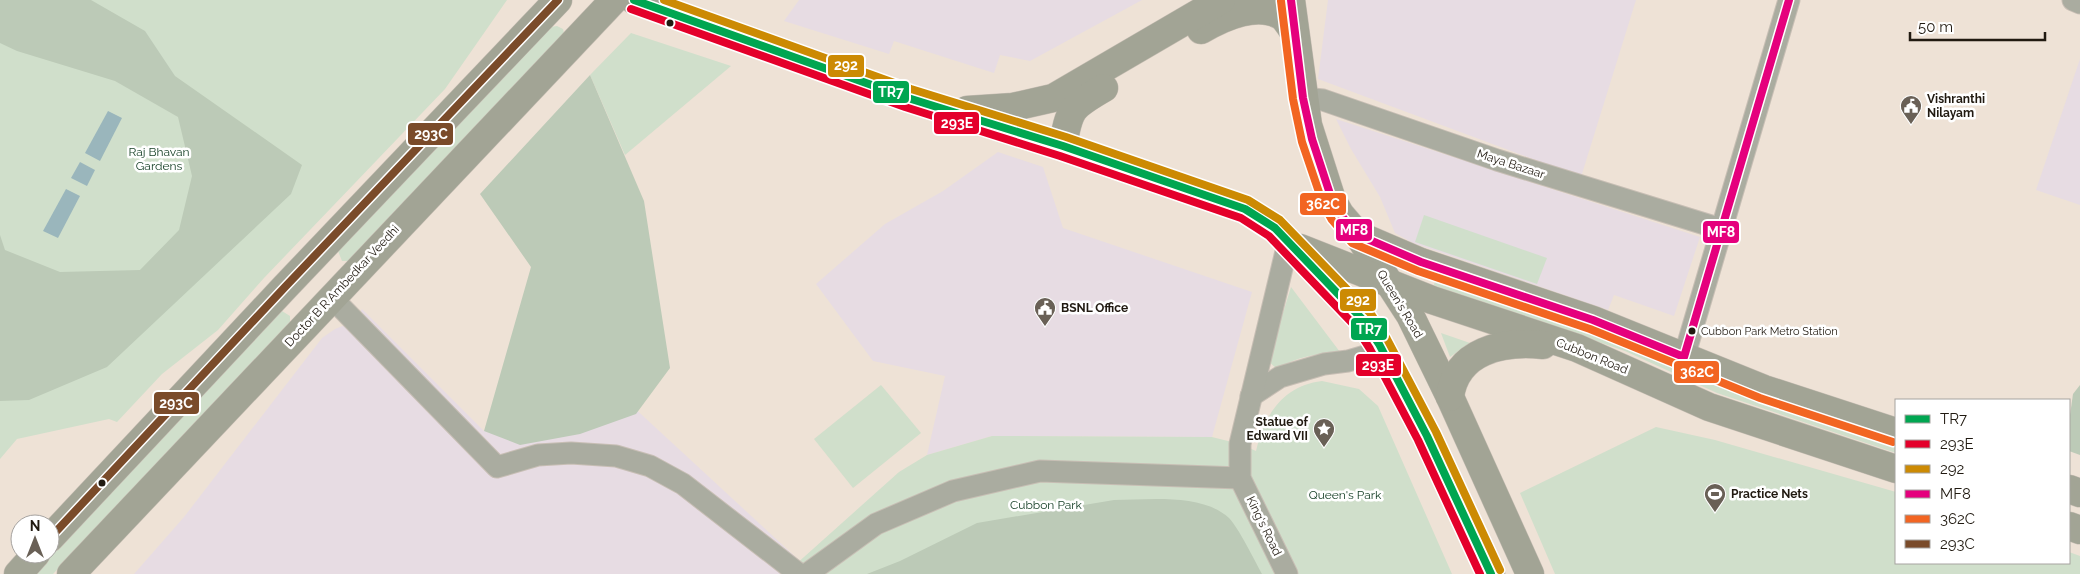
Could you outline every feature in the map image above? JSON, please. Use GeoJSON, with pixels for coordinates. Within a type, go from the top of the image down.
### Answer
{"type":"FeatureCollection","features":[{"type":"Feature","properties":{"kind":"main road"},"geometry":{"type":"LineString","coordinates":[[498,61],[504,32],[528,5],[530,0]]}},
{"type":"Feature","properties":{"kind":"main road"},"geometry":{"type":"LineString","coordinates":[[60,527],[498,61],[558,0]]}},
{"type":"Feature","properties":{"kind":"main road","name":"Doctor B R Ambedkar Veedhi"},"geometry":{"type":"LineString","coordinates":[[71,574],[614,0]]}},
{"type":"Feature","properties":{"kind":"main road","name":"Cubbon Road"},"geometry":{"type":"LineString","coordinates":[[634,0],[869,85],[1063,146],[1245,209],[1275,228],[1364,321],[1381,347]]}},
{"type":"Feature","properties":{"kind":"main road"},"geometry":{"type":"LineString","coordinates":[[948,110],[1013,107],[1053,98],[1221,0]]}},
{"type":"Feature","properties":{"kind":"main road","name":"Queen's Road"},"geometry":{"type":"LineString","coordinates":[[1291,0],[1303,98],[1312,139],[1332,200],[1340,214],[1358,235],[1410,315],[1450,397],[1530,574]]}},
{"type":"Feature","properties":{"kind":"main road"},"geometry":{"type":"LineString","coordinates":[[1063,146],[1070,114],[1079,103],[1222,18],[1251,8],[1265,8],[1282,17],[1295,34]]}},
{"type":"Feature","properties":{"kind":"main road"},"geometry":{"type":"LineString","coordinates":[[1358,235],[1421,262],[1593,320],[1764,389],[1895,432]]}},
{"type":"Feature","properties":{"kind":"main road","name":"Cubbon Road"},"geometry":{"type":"LineString","coordinates":[[1288,243],[1445,304],[1577,348],[1709,407],[1895,469]]}},
{"type":"Feature","properties":{"kind":"main road"},"geometry":{"type":"LineString","coordinates":[[285,287],[332,297],[318,252]]}},
{"type":"Feature","properties":{"kind":"main road"},"geometry":{"type":"LineString","coordinates":[[1450,397],[1451,386],[1460,368],[1481,353],[1498,347],[1522,343],[1577,348]]}},
{"type":"Feature","properties":{"kind":"main road"},"geometry":{"type":"LineString","coordinates":[[1381,347],[1427,436],[1491,574]]}},
{"type":"Feature","properties":{"kind":"main road"},"geometry":{"type":"LineString","coordinates":[[18,574],[27,564]]}},
{"type":"Feature","properties":{"kind":"street"},"geometry":{"type":"LineString","coordinates":[[1684,357],[1789,0]]}},
{"type":"Feature","properties":{"kind":"street"},"geometry":{"type":"LineString","coordinates":[[2073,0],[2080,2]]}},
{"type":"Feature","properties":{"kind":"street","name":"Maya Bazaar"},"geometry":{"type":"LineString","coordinates":[[1303,98],[1323,100],[1497,160],[1721,230]]}},
{"type":"Feature","properties":{"kind":"street"},"geometry":{"type":"LineString","coordinates":[[807,574],[876,524],[953,491],[1040,471],[1083,471],[1240,478],[1240,444],[1288,243]]}},
{"type":"Feature","properties":{"kind":"street"},"geometry":{"type":"LineString","coordinates":[[332,297],[496,467],[538,455],[571,453],[616,456],[650,466],[683,484],[799,574]]}},
{"type":"Feature","properties":{"kind":"street"},"geometry":{"type":"LineString","coordinates":[[1251,396],[1280,377],[1324,364],[1348,361],[1381,347]]}},
{"type":"Feature","properties":{"kind":"street","name":"King's Road"},"geometry":{"type":"LineString","coordinates":[[1240,478],[1287,574]]}},
{"type":"Feature","properties":{"kind":"shaded area"},"geometry":{"type":"Polygon","coordinates":[[[799,0],[1142,0],[1030,61],[1000,55],[994,73],[894,41],[889,54],[784,21],[799,0]]]}},
{"type":"Feature","properties":{"kind":"shaded area"},"geometry":{"type":"Polygon","coordinates":[[[1328,0],[1636,0],[1581,177],[1318,79],[1328,0]]]}},
{"type":"Feature","properties":{"kind":"shaded area"},"geometry":{"type":"Polygon","coordinates":[[[2080,59],[2080,205],[2036,190],[2080,59]]]}},
{"type":"Feature","properties":{"kind":"shaded area"},"geometry":{"type":"Polygon","coordinates":[[[1336,119],[1700,237],[1674,316],[1614,295],[1608,310],[1413,243],[1395,233],[1380,197],[1351,149],[1336,119]]]}},
{"type":"Feature","properties":{"kind":"shaded area","name":"BSNL Office"},"geometry":{"type":"Polygon","coordinates":[[[998,152],[1043,167],[1063,228],[1252,292],[1212,437],[992,436],[927,455],[945,376],[873,361],[816,284],[885,224],[943,191],[998,152]]]}},
{"type":"Feature","properties":{"kind":"shaded area"},"geometry":{"type":"Polygon","coordinates":[[[362,309],[484,431],[604,414],[629,403],[800,561],[785,574],[134,574],[184,517],[322,338],[335,329],[355,321],[362,309]]]}},
{"type":"Feature","properties":{"kind":"green space","name":"Raj Bhavan Gardens"},"geometry":{"type":"Polygon","coordinates":[[[0,0],[507,0],[445,89],[264,278],[218,330],[162,374],[117,422],[109,419],[17,439],[0,459],[0,0]]]}},
{"type":"Feature","properties":{"kind":"green space"},"geometry":{"type":"Polygon","coordinates":[[[0,0],[91,0],[145,31],[175,76],[302,165],[291,194],[107,367],[29,400],[0,401],[0,235],[5,250],[60,272],[140,270],[179,230],[192,176],[178,117],[115,81],[17,51],[0,43],[0,0]]]}},
{"type":"Feature","properties":{"kind":"green space"},"geometry":{"type":"Polygon","coordinates":[[[557,26],[563,29],[564,33],[350,261],[342,261],[338,251],[551,27],[557,26]]]}},
{"type":"Feature","properties":{"kind":"green space"},"geometry":{"type":"Polygon","coordinates":[[[631,33],[731,66],[625,155],[590,75],[631,33]]]}},
{"type":"Feature","properties":{"kind":"green space"},"geometry":{"type":"Polygon","coordinates":[[[590,75],[644,201],[670,368],[636,414],[580,434],[520,445],[484,431],[531,267],[480,194],[590,75]]]}},
{"type":"Feature","properties":{"kind":"green space"},"geometry":{"type":"Polygon","coordinates":[[[1424,215],[1547,258],[1537,284],[1415,242],[1424,215]]]}},
{"type":"Feature","properties":{"kind":"green space"},"geometry":{"type":"Polygon","coordinates":[[[1435,280],[1630,344],[1895,444],[1895,453],[1717,393],[1625,351],[1434,285],[1435,280]]]}},
{"type":"Feature","properties":{"kind":"green space"},"geometry":{"type":"Polygon","coordinates":[[[1291,287],[1340,352],[1300,358],[1277,369],[1268,361],[1291,287]]]}},
{"type":"Feature","properties":{"kind":"green space"},"geometry":{"type":"Polygon","coordinates":[[[282,311],[290,316],[290,323],[53,574],[31,574],[41,564],[60,564],[60,544],[282,311]]]}},
{"type":"Feature","properties":{"kind":"green space"},"geometry":{"type":"Polygon","coordinates":[[[1441,333],[1470,343],[1450,357],[1441,333]]]}},
{"type":"Feature","properties":{"kind":"green space","name":"Cubbon Park"},"geometry":{"type":"Polygon","coordinates":[[[1322,381],[1359,389],[1378,406],[1452,574],[785,574],[899,472],[927,455],[992,436],[1212,437],[1240,444],[1256,451],[1264,426],[1277,405],[1296,389],[1322,381]]]}},
{"type":"Feature","properties":{"kind":"green space"},"geometry":{"type":"Polygon","coordinates":[[[881,385],[921,433],[853,488],[814,439],[881,385]]]}},
{"type":"Feature","properties":{"kind":"green space"},"geometry":{"type":"Polygon","coordinates":[[[2080,385],[2080,455],[2070,451],[2070,415],[2073,394],[2080,385]]]}},
{"type":"Feature","properties":{"kind":"green space","name":"Practice Nets"},"geometry":{"type":"Polygon","coordinates":[[[1656,427],[1715,440],[1895,492],[1895,564],[2070,564],[2070,552],[2080,556],[2080,574],[1555,574],[1520,493],[1656,427]]]}},
{"type":"Feature","properties":{"kind":"green space"},"geometry":{"type":"Polygon","coordinates":[[[1158,499],[1190,501],[1218,510],[1233,522],[1262,574],[867,574],[900,561],[977,523],[1114,500],[1158,499]]]}},
{"type":"Feature","properties":{"kind":"water"},"geometry":{"type":"Polygon","coordinates":[[[108,111],[122,118],[100,161],[85,153],[108,111]]]}},
{"type":"Feature","properties":{"kind":"water"},"geometry":{"type":"Polygon","coordinates":[[[80,162],[95,170],[87,186],[71,178],[80,162]]]}},
{"type":"Feature","properties":{"kind":"water"},"geometry":{"type":"Polygon","coordinates":[[[66,189],[80,196],[58,238],[43,231],[66,189]]]}},
{"type":"Feature","properties":{"kind":"transit line","name":"293C"},"geometry":{"type":"LineString","coordinates":[[60,527],[558,0]]}},
{"type":"Feature","properties":{"kind":"transit line","name":"TR7"},"geometry":{"type":"LineString","coordinates":[[634,0],[908,98],[1063,146],[1245,209],[1275,228],[1364,321],[1379,344],[1427,436],[1491,574]]}},
{"type":"Feature","properties":{"kind":"transit line","name":"292"},"geometry":{"type":"LineString","coordinates":[[664,0],[911,89],[1066,137],[1248,200],[1280,220],[1371,314],[1387,339],[1436,432],[1500,570]]}},
{"type":"Feature","properties":{"kind":"transit line","name":"MF8"},"geometry":{"type":"LineString","coordinates":[[1291,0],[1303,98],[1312,139],[1332,200],[1340,214],[1358,235],[1421,262],[1593,320],[1684,357],[1789,0]]}},
{"type":"Feature","properties":{"kind":"transit line","name":"362C"},"geometry":{"type":"LineString","coordinates":[[1281,1],[1293,99],[1302,142],[1323,204],[1332,220],[1352,243],[1418,271],[1590,329],[1760,398],[1893,442]]}},
{"type":"Feature","properties":{"kind":"transit line","name":"293E"},"geometry":{"type":"LineString","coordinates":[[631,9],[905,107],[1060,156],[1241,218],[1269,236],[1356,327],[1370,349],[1418,440],[1480,574]]}},
{"type":"Feature","properties":{"kind":"place","name":"Vishranthi Nilayam"},"geometry":{"type":"Point","coordinates":[1911,125]}},
{"type":"Feature","properties":{"kind":"place","name":"BSNL Office"},"geometry":{"type":"Point","coordinates":[1045,327]}},
{"type":"Feature","properties":{"kind":"place","name":"Cubbon Park Metro Station"},"geometry":{"type":"Point","coordinates":[1692,331]}},
{"type":"Feature","properties":{"kind":"place","name":"Statue of Edward VII"},"geometry":{"type":"Point","coordinates":[1324,448]}},
{"type":"Feature","properties":{"kind":"place","name":"Practice Nets"},"geometry":{"type":"Point","coordinates":[1715,513]}},
{"type":"Feature","properties":{"kind":"park label","name":"Queen's Park"},"geometry":{"type":"Point","coordinates":[1345,495]}}]}
